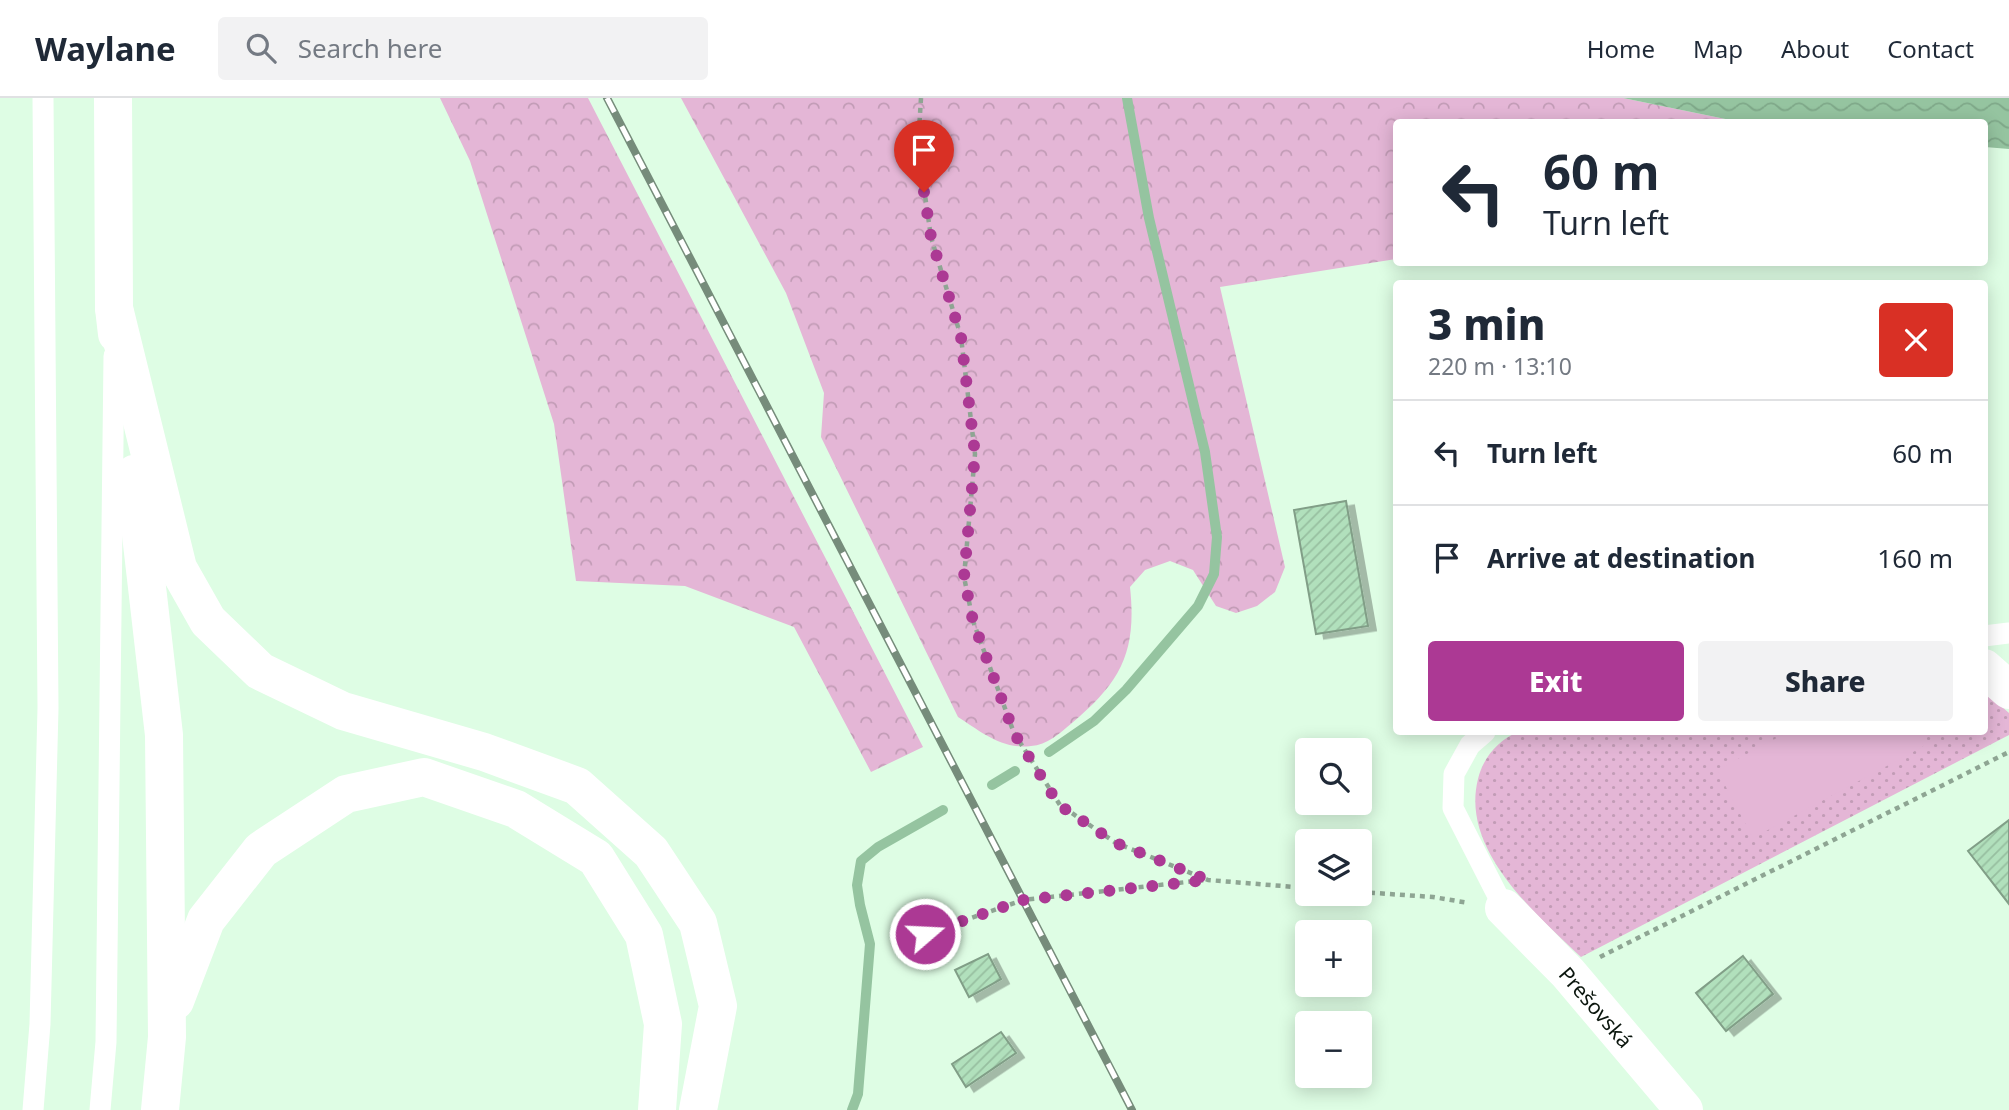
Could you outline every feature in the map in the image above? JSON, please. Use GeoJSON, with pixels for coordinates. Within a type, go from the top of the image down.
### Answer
{"type":"FeatureCollection","features":[{"type":"Feature","properties":{"kind":"main road"},"geometry":{"type":"LineString","coordinates":[[113,98],[114,308],[164,735],[167,1037],[160,1110]]}},
{"type":"Feature","properties":{"kind":"main road"},"geometry":{"type":"LineString","coordinates":[[114,308],[178,568],[208,621],[260,671],[343,711],[484,752],[577,786],[651,852],[698,923],[718,1006],[698,1110]]}},
{"type":"Feature","properties":{"kind":"main road"},"geometry":{"type":"LineString","coordinates":[[1988,672],[2009,690]]}},
{"type":"Feature","properties":{"kind":"main road"},"geometry":{"type":"LineString","coordinates":[[167,1037],[175,998],[206,920],[261,850],[346,794],[424,777],[516,809],[596,858],[644,935],[663,1024],[657,1110]]}},
{"type":"Feature","properties":{"kind":"main road","name":"Prešovská"},"geometry":{"type":"LineString","coordinates":[[1504,908],[1568,973],[1684,1110]]}},
{"type":"Feature","properties":{"kind":"lane"},"geometry":{"type":"LineString","coordinates":[[33,1110],[40,1024],[48,708],[43,98]]}},
{"type":"Feature","properties":{"kind":"lane"},"geometry":{"type":"LineString","coordinates":[[100,1110],[106,1042],[114,308]]}},
{"type":"Feature","properties":{"kind":"lane"},"geometry":{"type":"LineString","coordinates":[[1988,636],[2009,633]]}},
{"type":"Feature","properties":{"kind":"lane"},"geometry":{"type":"LineString","coordinates":[[1482,735],[1470,746],[1454,774],[1453,808],[1504,908]]}},
{"type":"Feature","properties":{"kind":"path"},"geometry":{"type":"LineString","coordinates":[[921,98],[918,147],[927,211],[931,237],[961,337],[975,454],[964,577],[977,634],[1014,733],[1059,805],[1116,843],[1208,880]]}},
{"type":"Feature","properties":{"kind":"path"},"geometry":{"type":"LineString","coordinates":[[1568,973],[2009,752]]}},
{"type":"Feature","properties":{"kind":"path"},"geometry":{"type":"LineString","coordinates":[[925,934],[1023,900],[1208,880],[1295,886]]}},
{"type":"Feature","properties":{"kind":"path"},"geometry":{"type":"LineString","coordinates":[[1372,893],[1433,897],[1504,908]]}},
{"type":"Feature","properties":{"kind":"green space"},"geometry":{"type":"Polygon","coordinates":[[[440,98],[588,98],[923,747],[871,772],[794,627],[685,586],[576,581],[554,424],[470,161],[440,98]]]}},
{"type":"Feature","properties":{"kind":"green space"},"geometry":{"type":"Polygon","coordinates":[[[681,98],[1623,98],[1725,119],[1393,119],[1393,259],[1220,287],[1285,567],[1275,592],[1257,606],[1236,613],[1216,606],[1193,570],[1170,561],[1145,570],[1130,587],[1132,610],[1128,648],[1114,679],[1089,708],[1058,734],[1048,741],[1031,746],[1001,742],[958,717],[821,437],[824,393],[786,293],[681,98]]]}},
{"type":"Feature","properties":{"kind":"green space"},"geometry":{"type":"Polygon","coordinates":[[[1988,695],[2009,713],[2009,735],[1581,957],[1543,921],[1506,879],[1480,831],[1475,805],[1478,779],[1488,757],[1511,735],[1988,735],[1988,695]]]}},
{"type":"Feature","properties":{"kind":"green space"},"geometry":{"type":"Polygon","coordinates":[[[1782,735],[1918,735],[1924,746],[1753,838],[1717,770],[1782,735]]]}},
{"type":"Feature","properties":{"kind":"water"},"geometry":{"type":"Polygon","coordinates":[[[1623,98],[2009,98],[2009,149],[1988,147],[1988,119],[1725,119],[1623,98]]]}},
{"type":"Feature","properties":{"kind":"building"},"geometry":{"type":"Polygon","coordinates":[[[1346,501],[1368,626],[1316,634],[1294,510],[1346,501]]]}},
{"type":"Feature","properties":{"kind":"building"},"geometry":{"type":"Polygon","coordinates":[[[2009,820],[2009,904],[1968,851],[2009,820]]]}},
{"type":"Feature","properties":{"kind":"building"},"geometry":{"type":"Polygon","coordinates":[[[988,954],[1001,979],[969,997],[955,970],[988,954]]]}},
{"type":"Feature","properties":{"kind":"building"},"geometry":{"type":"Polygon","coordinates":[[[1743,956],[1773,994],[1726,1031],[1696,993],[1743,956]]]}},
{"type":"Feature","properties":{"kind":"building"},"geometry":{"type":"Polygon","coordinates":[[[1001,1032],[1016,1053],[966,1087],[952,1064],[1001,1032]]]}},
{"type":"Feature","properties":{"kind":"waterway"},"geometry":{"type":"LineString","coordinates":[[1049,752],[1094,721],[1126,690],[1198,606],[1214,574],[1217,537],[1205,452],[1149,218],[1127,98]]}},
{"type":"Feature","properties":{"kind":"waterway"},"geometry":{"type":"LineString","coordinates":[[992,785],[1015,771]]}},
{"type":"Feature","properties":{"kind":"waterway"},"geometry":{"type":"LineString","coordinates":[[852,1110],[858,1094],[870,944],[857,885],[861,861],[878,847],[943,810]]}},
{"type":"Feature","properties":{"kind":"railway"},"geometry":{"type":"LineString","coordinates":[[607,98],[1132,1110]]}},
{"type":"Feature","properties":{"kind":"route"},"geometry":{"type":"LineString","coordinates":[[924,192],[931,237],[961,337],[975,454],[964,577],[973,621],[1014,733],[1059,805],[1116,843],[1208,880],[1023,900],[925,934]]}}]}
